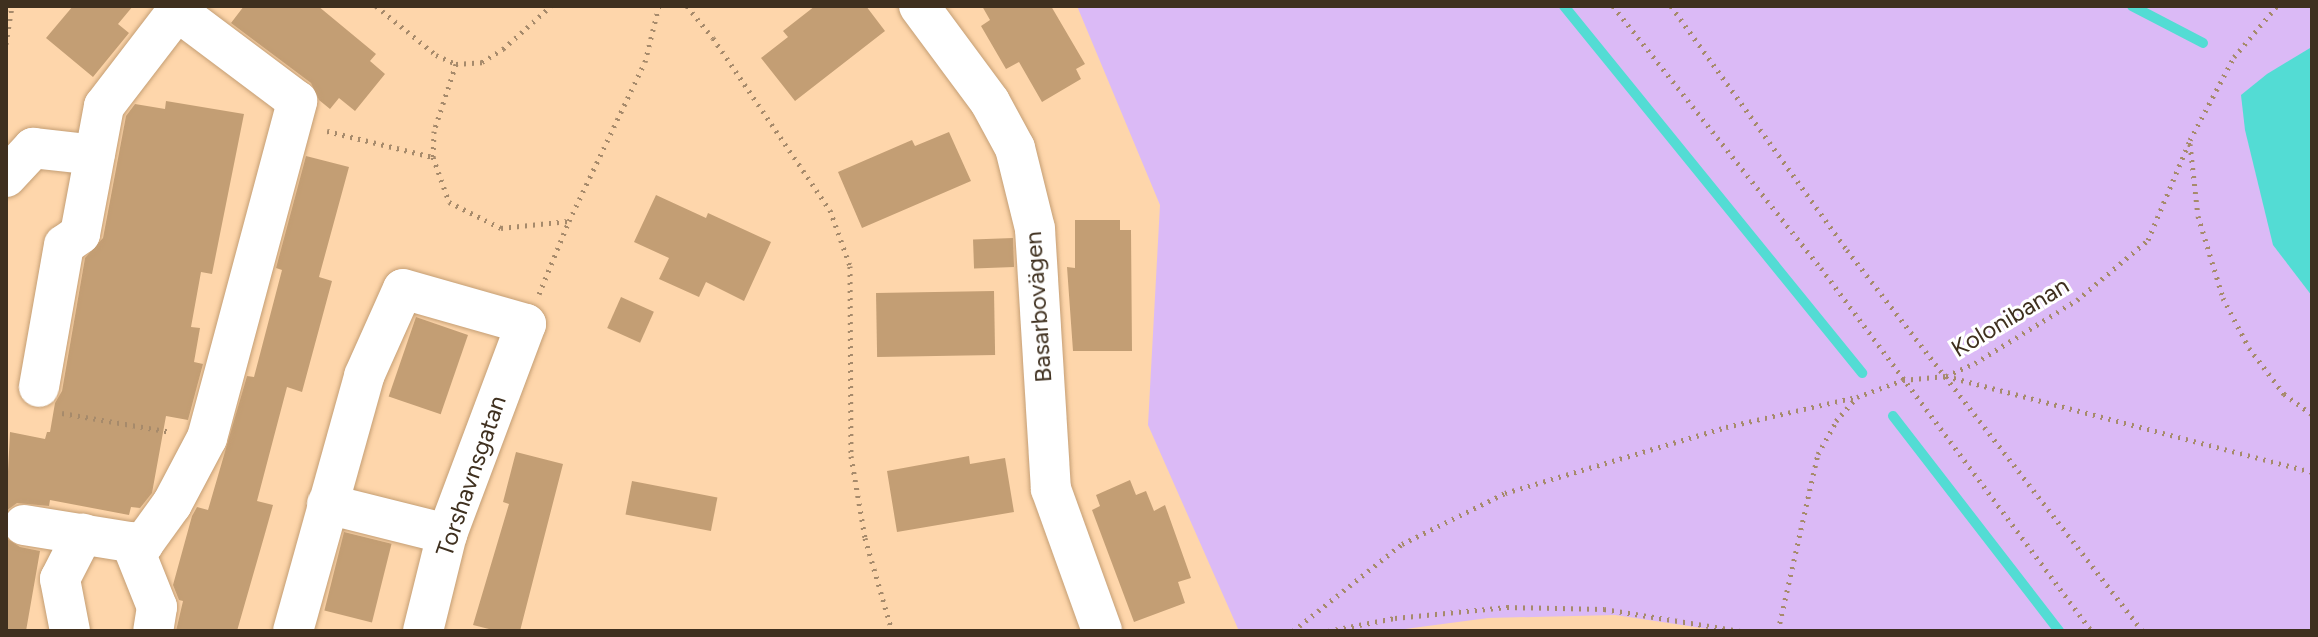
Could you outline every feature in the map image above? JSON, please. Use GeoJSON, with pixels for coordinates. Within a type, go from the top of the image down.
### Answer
{"type":"FeatureCollection","features":[{"type":"Feature","properties":{"kind":"street","name":"Basarbovägen"},"geometry":{"type":"LineString","coordinates":[[919,6],[990,102],[1015,148],[1035,229],[1051,489],[1102,631]]}},
{"type":"Feature","properties":{"kind":"street"},"geometry":{"type":"LineString","coordinates":[[24,525],[143,544],[172,504],[207,438],[297,101],[177,11],[104,106],[80,234],[64,245],[48,400]]}},
{"type":"Feature","properties":{"kind":"street"},"geometry":{"type":"LineString","coordinates":[[6,177],[33,148],[95,155]]}},
{"type":"Feature","properties":{"kind":"street"},"geometry":{"type":"LineString","coordinates":[[293,631],[364,376],[403,289],[526,324]]}},
{"type":"Feature","properties":{"kind":"street","name":"Torshavnsgatan"},"geometry":{"type":"LineString","coordinates":[[423,631],[447,534],[526,324]]}},
{"type":"Feature","properties":{"kind":"street"},"geometry":{"type":"LineString","coordinates":[[327,504],[447,534]]}},
{"type":"Feature","properties":{"kind":"street"},"geometry":{"type":"LineString","coordinates":[[70,631],[60,579],[83,534]]}},
{"type":"Feature","properties":{"kind":"street"},"geometry":{"type":"LineString","coordinates":[[131,542],[157,607],[153,631]]}},
{"type":"Feature","properties":{"kind":"path"},"geometry":{"type":"LineString","coordinates":[[6,44],[12,6]]}},
{"type":"Feature","properties":{"kind":"path"},"geometry":{"type":"LineString","coordinates":[[376,6],[436,55],[456,64],[482,62],[503,49],[551,6]]}},
{"type":"Feature","properties":{"kind":"path"},"geometry":{"type":"LineString","coordinates":[[526,324],[569,221],[645,62],[659,6]]}},
{"type":"Feature","properties":{"kind":"path"},"geometry":{"type":"LineString","coordinates":[[687,6],[713,38],[830,210],[850,266],[851,456],[865,538],[892,631]]}},
{"type":"Feature","properties":{"kind":"path"},"geometry":{"type":"LineString","coordinates":[[1613,6],[1821,268],[2092,631]]}},
{"type":"Feature","properties":{"kind":"path"},"geometry":{"type":"LineString","coordinates":[[1671,6],[1847,250],[2143,631]]}},
{"type":"Feature","properties":{"kind":"path","name":"Kolonibanan"},"geometry":{"type":"LineString","coordinates":[[1293,631],[1402,544],[1505,493],[1726,427],[1857,397],[1903,380],[1946,376],[1975,363],[2077,300],[2148,240],[2190,140],[2234,57],[2277,6]]}},
{"type":"Feature","properties":{"kind":"path"},"geometry":{"type":"LineString","coordinates":[[456,64],[434,131],[433,157],[449,202],[501,228],[569,221]]}},
{"type":"Feature","properties":{"kind":"path"},"geometry":{"type":"LineString","coordinates":[[291,122],[433,157]]}},
{"type":"Feature","properties":{"kind":"path"},"geometry":{"type":"LineString","coordinates":[[2190,140],[2198,216],[2223,298],[2249,348],[2284,394],[2312,414]]}},
{"type":"Feature","properties":{"kind":"path"},"geometry":{"type":"LineString","coordinates":[[1946,376],[2312,472]]}},
{"type":"Feature","properties":{"kind":"path"},"geometry":{"type":"LineString","coordinates":[[1778,631],[1818,454],[1836,421],[1857,397]]}},
{"type":"Feature","properties":{"kind":"path"},"geometry":{"type":"LineString","coordinates":[[48,400],[207,438]]}},
{"type":"Feature","properties":{"kind":"path"},"geometry":{"type":"LineString","coordinates":[[1328,631],[1395,618],[1507,607],[1604,609],[1740,631]]}},
{"type":"Feature","properties":{"kind":"shaded area"},"geometry":{"type":"Polygon","coordinates":[[[1077,6],[2312,6],[2312,631],[1722,631],[1615,615],[1488,618],[1390,631],[1239,631],[1148,425],[1160,205],[1077,6]]]}},
{"type":"Feature","properties":{"kind":"water"},"geometry":{"type":"Polygon","coordinates":[[[2310,48],[2312,296],[2273,245],[2245,130],[2241,95],[2267,74],[2310,48]]]}},
{"type":"Feature","properties":{"kind":"building"},"geometry":{"type":"Polygon","coordinates":[[[73,6],[133,6],[118,24],[129,33],[93,77],[46,38],[73,6]]]}},
{"type":"Feature","properties":{"kind":"building"},"geometry":{"type":"Polygon","coordinates":[[[244,6],[318,6],[376,54],[370,61],[385,74],[355,111],[339,98],[330,109],[319,100],[311,83],[231,23],[244,6]]]}},
{"type":"Feature","properties":{"kind":"building"},"geometry":{"type":"Polygon","coordinates":[[[815,6],[866,6],[885,31],[795,101],[761,58],[788,37],[783,31],[815,6]]]}},
{"type":"Feature","properties":{"kind":"building"},"geometry":{"type":"Polygon","coordinates":[[[982,6],[1051,6],[1085,64],[1076,69],[1081,79],[1042,102],[1019,62],[1006,69],[981,26],[990,20],[982,6]]]}},
{"type":"Feature","properties":{"kind":"building"},"geometry":{"type":"Polygon","coordinates":[[[166,101],[244,114],[212,274],[201,272],[191,327],[200,328],[194,362],[203,364],[188,420],[166,416],[152,493],[140,508],[131,507],[129,515],[50,500],[49,506],[17,503],[6,511],[10,432],[45,439],[47,432],[50,432],[55,403],[62,391],[85,258],[103,238],[126,116],[135,104],[165,109],[166,101]]]}},
{"type":"Feature","properties":{"kind":"building"},"geometry":{"type":"Polygon","coordinates":[[[949,132],[971,181],[862,228],[838,172],[912,140],[915,146],[949,132]]]}},
{"type":"Feature","properties":{"kind":"building"},"geometry":{"type":"Polygon","coordinates":[[[306,156],[349,167],[319,277],[332,281],[302,392],[287,387],[257,501],[273,505],[237,631],[176,631],[183,601],[179,600],[173,585],[192,516],[197,507],[208,510],[247,376],[254,377],[282,270],[276,268],[306,156]]]}},
{"type":"Feature","properties":{"kind":"building"},"geometry":{"type":"Polygon","coordinates":[[[656,195],[706,218],[708,213],[771,242],[744,301],[706,282],[699,297],[659,279],[669,258],[634,242],[656,195]]]}},
{"type":"Feature","properties":{"kind":"building"},"geometry":{"type":"Polygon","coordinates":[[[1075,220],[1120,220],[1120,230],[1131,230],[1132,351],[1073,351],[1067,267],[1075,268],[1075,220]]]}},
{"type":"Feature","properties":{"kind":"building"},"geometry":{"type":"Polygon","coordinates":[[[1013,238],[1014,267],[974,268],[973,239],[1013,238]]]}},
{"type":"Feature","properties":{"kind":"building"},"geometry":{"type":"Polygon","coordinates":[[[994,291],[995,355],[877,357],[876,293],[994,291]]]}},
{"type":"Feature","properties":{"kind":"building"},"geometry":{"type":"Polygon","coordinates":[[[621,297],[654,312],[640,343],[607,328],[621,297]]]}},
{"type":"Feature","properties":{"kind":"building"},"geometry":{"type":"Polygon","coordinates":[[[416,317],[468,335],[441,414],[389,396],[416,317]]]}},
{"type":"Feature","properties":{"kind":"building"},"geometry":{"type":"Polygon","coordinates":[[[516,452],[563,464],[520,631],[497,631],[473,625],[509,504],[503,502],[516,452]]]}},
{"type":"Feature","properties":{"kind":"building"},"geometry":{"type":"Polygon","coordinates":[[[969,456],[970,464],[1005,458],[1014,512],[897,532],[887,471],[969,456]]]}},
{"type":"Feature","properties":{"kind":"building"},"geometry":{"type":"Polygon","coordinates":[[[1130,480],[1136,495],[1146,491],[1154,511],[1165,505],[1191,578],[1178,582],[1185,603],[1134,622],[1092,510],[1100,506],[1096,495],[1130,480]]]}},
{"type":"Feature","properties":{"kind":"building"},"geometry":{"type":"Polygon","coordinates":[[[632,481],[717,498],[711,531],[626,514],[632,481]]]}},
{"type":"Feature","properties":{"kind":"building"},"geometry":{"type":"Polygon","coordinates":[[[344,532],[392,544],[372,622],[324,611],[344,532]]]}},
{"type":"Feature","properties":{"kind":"building"},"geometry":{"type":"Polygon","coordinates":[[[6,538],[20,547],[40,551],[26,631],[6,631],[6,538]]]}},
{"type":"Feature","properties":{"kind":"waterway"},"geometry":{"type":"LineString","coordinates":[[1564,6],[1862,373]]}},
{"type":"Feature","properties":{"kind":"waterway"},"geometry":{"type":"LineString","coordinates":[[2132,6],[2203,43]]}},
{"type":"Feature","properties":{"kind":"waterway"},"geometry":{"type":"LineString","coordinates":[[1893,416],[2059,631]]}}]}
